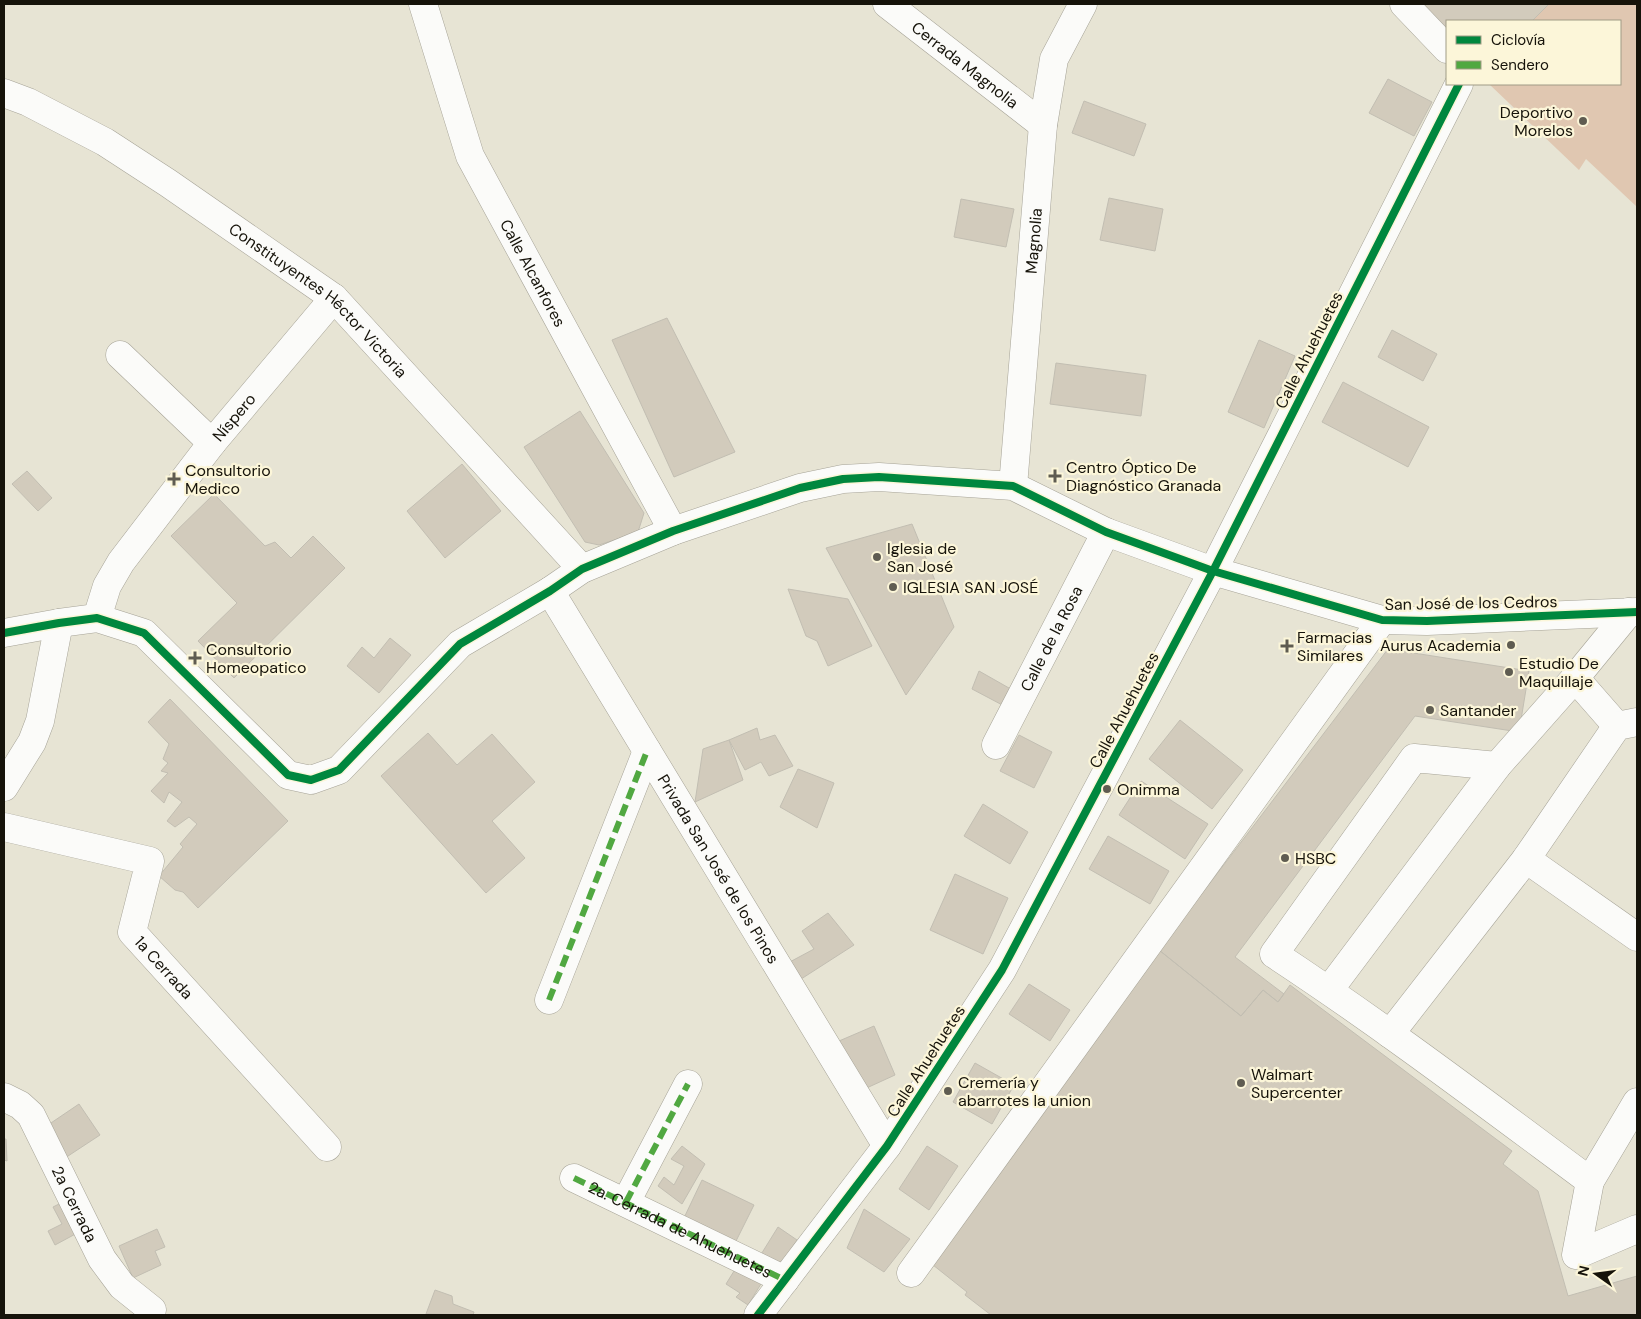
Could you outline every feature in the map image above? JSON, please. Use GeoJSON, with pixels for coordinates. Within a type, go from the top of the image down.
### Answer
{"type":"FeatureCollection","features":[{"type":"Feature","properties":{"kind":"street","name":"Calle Alcanfores"},"geometry":{"type":"LineString","coordinates":[[422,4],[470,156],[674,531]]}},
{"type":"Feature","properties":{"kind":"street","name":"Cerrada Magnolia"},"geometry":{"type":"LineString","coordinates":[[887,4],[1043,125]]}},
{"type":"Feature","properties":{"kind":"street","name":"Magnolia"},"geometry":{"type":"LineString","coordinates":[[1013,486],[1043,125],[1054,59],[1083,4]]}},
{"type":"Feature","properties":{"kind":"street"},"geometry":{"type":"LineString","coordinates":[[1404,4],[1446,48]]}},
{"type":"Feature","properties":{"kind":"street","name":"Calle Ahuehuetes"},"geometry":{"type":"LineString","coordinates":[[758,1315],[887,1146],[1002,970],[1213,571],[1458,85]]}},
{"type":"Feature","properties":{"kind":"street","name":"Constituyentes Héctor Victoria"},"geometry":{"type":"LineString","coordinates":[[4,93],[28,102],[105,142],[168,183],[334,298],[582,569]]}},
{"type":"Feature","properties":{"kind":"street","name":"Níspero"},"geometry":{"type":"LineString","coordinates":[[97,618],[108,586],[121,562],[212,443],[334,298]]}},
{"type":"Feature","properties":{"kind":"street"},"geometry":{"type":"LineString","coordinates":[[120,356],[212,443]]}},
{"type":"Feature","properties":{"kind":"street","name":"San José de los Cedros"},"geometry":{"type":"LineString","coordinates":[[97,618],[144,633],[288,775],[312,780],[339,770],[460,644],[550,591],[582,569],[674,531],[800,488],[843,479],[879,477],[1013,486],[1106,532],[1213,571],[1382,620],[1427,621],[1633,612]]}},
{"type":"Feature","properties":{"kind":"street","name":"Calle de la Rosa"},"geometry":{"type":"LineString","coordinates":[[996,745],[1106,532]]}},
{"type":"Feature","properties":{"kind":"street","name":"Privada San José de los Pinos"},"geometry":{"type":"LineString","coordinates":[[550,591],[887,1146]]}},
{"type":"Feature","properties":{"kind":"street"},"geometry":{"type":"LineString","coordinates":[[1329,990],[1497,766],[1633,612]]}},
{"type":"Feature","properties":{"kind":"street"},"geometry":{"type":"LineString","coordinates":[[4,633],[97,618]]}},
{"type":"Feature","properties":{"kind":"street"},"geometry":{"type":"LineString","coordinates":[[911,1273],[1382,620]]}},
{"type":"Feature","properties":{"kind":"street"},"geometry":{"type":"LineString","coordinates":[[4,786],[32,742],[40,721],[59,623]]}},
{"type":"Feature","properties":{"kind":"street"},"geometry":{"type":"LineString","coordinates":[[1390,1034],[1526,859],[1606,740],[1627,724],[1574,678]]}},
{"type":"Feature","properties":{"kind":"street"},"geometry":{"type":"LineString","coordinates":[[549,1000],[647,751]]}},
{"type":"Feature","properties":{"kind":"street"},"geometry":{"type":"LineString","coordinates":[[1497,766],[1414,758],[1274,954],[1329,990],[1590,1181]]}},
{"type":"Feature","properties":{"kind":"street","name":"1a Cerrada"},"geometry":{"type":"LineString","coordinates":[[4,827],[150,861],[132,932],[327,1147]]}},
{"type":"Feature","properties":{"kind":"street"},"geometry":{"type":"LineString","coordinates":[[1526,859],[1637,937]]}},
{"type":"Feature","properties":{"kind":"street"},"geometry":{"type":"LineString","coordinates":[[626,1202],[688,1084]]}},
{"type":"Feature","properties":{"kind":"street","name":"2a Cerrada"},"geometry":{"type":"LineString","coordinates":[[4,1097],[20,1104],[30,1115],[102,1259],[122,1286],[152,1310]]}},
{"type":"Feature","properties":{"kind":"street"},"geometry":{"type":"LineString","coordinates":[[1637,1102],[1590,1181],[1576,1255],[1637,1229]]}},
{"type":"Feature","properties":{"kind":"street","name":"2a. Cerrada de Ahuehuetes"},"geometry":{"type":"LineString","coordinates":[[574,1178],[785,1280]]}},
{"type":"Feature","properties":{"kind":"shaded area","name":"Deportivo Morelos"},"geometry":{"type":"Polygon","coordinates":[[[1405,4],[1637,4],[1637,207],[1586,159],[1579,170],[1490,85],[1621,85],[1621,20],[1446,20],[1446,43],[1405,4]]]}},
{"type":"Feature","properties":{"kind":"building"},"geometry":{"type":"Polygon","coordinates":[[[1405,4],[1549,4],[1533,20],[1446,20],[1446,43],[1405,4]]]}},
{"type":"Feature","properties":{"kind":"building"},"geometry":{"type":"Polygon","coordinates":[[[1388,79],[1432,102],[1414,136],[1369,113],[1388,79]]]}},
{"type":"Feature","properties":{"kind":"building"},"geometry":{"type":"Polygon","coordinates":[[[1084,101],[1146,124],[1134,156],[1072,133],[1084,101]]]}},
{"type":"Feature","properties":{"kind":"building"},"geometry":{"type":"Polygon","coordinates":[[[1109,198],[1163,209],[1155,251],[1100,240],[1109,198]]]}},
{"type":"Feature","properties":{"kind":"building"},"geometry":{"type":"Polygon","coordinates":[[[961,199],[1014,209],[1006,247],[954,237],[961,199]]]}},
{"type":"Feature","properties":{"kind":"building"},"geometry":{"type":"Polygon","coordinates":[[[667,318],[735,452],[674,477],[612,340],[667,318]]]}},
{"type":"Feature","properties":{"kind":"building"},"geometry":{"type":"Polygon","coordinates":[[[1392,330],[1437,354],[1423,381],[1378,357],[1392,330]]]}},
{"type":"Feature","properties":{"kind":"building"},"geometry":{"type":"Polygon","coordinates":[[[1259,340],[1295,356],[1264,428],[1228,412],[1259,340]]]}},
{"type":"Feature","properties":{"kind":"building"},"geometry":{"type":"Polygon","coordinates":[[[1056,363],[1146,375],[1141,416],[1050,404],[1056,363]]]}},
{"type":"Feature","properties":{"kind":"building"},"geometry":{"type":"Polygon","coordinates":[[[1343,382],[1429,427],[1408,467],[1322,422],[1343,382]]]}},
{"type":"Feature","properties":{"kind":"building"},"geometry":{"type":"Polygon","coordinates":[[[580,411],[644,513],[638,532],[599,545],[585,542],[524,447],[580,411]]]}},
{"type":"Feature","properties":{"kind":"building"},"geometry":{"type":"Polygon","coordinates":[[[462,464],[501,511],[445,558],[407,511],[462,464]]]}},
{"type":"Feature","properties":{"kind":"building"},"geometry":{"type":"Polygon","coordinates":[[[27,471],[52,498],[38,511],[12,484],[27,471]]]}},
{"type":"Feature","properties":{"kind":"building"},"geometry":{"type":"Polygon","coordinates":[[[214,494],[265,546],[275,542],[291,558],[313,536],[345,568],[234,678],[198,641],[237,603],[171,536],[214,494]]]}},
{"type":"Feature","properties":{"kind":"building","name":"IGLESIA SAN JOSÉ"},"geometry":{"type":"Polygon","coordinates":[[[912,524],[954,627],[906,695],[826,548],[912,524]]]}},
{"type":"Feature","properties":{"kind":"building"},"geometry":{"type":"Polygon","coordinates":[[[788,589],[848,599],[872,646],[828,666],[817,641],[806,636],[788,589]]]}},
{"type":"Feature","properties":{"kind":"building"},"geometry":{"type":"Polygon","coordinates":[[[390,638],[411,655],[379,693],[347,666],[362,647],[374,658],[390,638]]]}},
{"type":"Feature","properties":{"kind":"building"},"geometry":{"type":"Polygon","coordinates":[[[1388,649],[1529,671],[1519,732],[1415,716],[1235,957],[1284,994],[1278,1002],[1263,990],[1241,1016],[1159,950],[1388,649]]]}},
{"type":"Feature","properties":{"kind":"building"},"geometry":{"type":"Polygon","coordinates":[[[979,671],[1016,692],[1008,708],[972,689],[979,671]]]}},
{"type":"Feature","properties":{"kind":"building"},"geometry":{"type":"Polygon","coordinates":[[[170,699],[288,821],[198,908],[183,892],[175,890],[159,876],[183,847],[180,844],[197,824],[189,817],[175,827],[167,821],[182,802],[169,792],[164,803],[151,791],[168,773],[161,771],[168,763],[163,759],[169,744],[148,722],[170,699]]]}},
{"type":"Feature","properties":{"kind":"building"},"geometry":{"type":"Polygon","coordinates":[[[1180,720],[1243,770],[1212,809],[1149,759],[1180,720]]]}},
{"type":"Feature","properties":{"kind":"building"},"geometry":{"type":"Polygon","coordinates":[[[757,728],[760,740],[775,735],[793,766],[769,776],[761,762],[745,770],[729,740],[757,728]]]}},
{"type":"Feature","properties":{"kind":"building"},"geometry":{"type":"Polygon","coordinates":[[[428,733],[457,765],[492,734],[535,782],[492,821],[525,858],[486,893],[381,776],[428,733]]]}},
{"type":"Feature","properties":{"kind":"building"},"geometry":{"type":"Polygon","coordinates":[[[1019,735],[1052,752],[1034,788],[1000,771],[1019,735]]]}},
{"type":"Feature","properties":{"kind":"building"},"geometry":{"type":"Polygon","coordinates":[[[729,740],[743,780],[695,802],[703,749],[729,740]]]}},
{"type":"Feature","properties":{"kind":"building"},"geometry":{"type":"Polygon","coordinates":[[[798,769],[834,783],[817,828],[780,807],[798,769]]]}},
{"type":"Feature","properties":{"kind":"building"},"geometry":{"type":"Polygon","coordinates":[[[1141,781],[1208,824],[1185,859],[1119,815],[1141,781]]]}},
{"type":"Feature","properties":{"kind":"building"},"geometry":{"type":"Polygon","coordinates":[[[983,804],[1028,832],[1010,864],[964,836],[983,804]]]}},
{"type":"Feature","properties":{"kind":"building"},"geometry":{"type":"Polygon","coordinates":[[[1108,836],[1169,871],[1150,904],[1089,869],[1108,836]]]}},
{"type":"Feature","properties":{"kind":"building"},"geometry":{"type":"Polygon","coordinates":[[[955,874],[1008,898],[983,954],[930,930],[955,874]]]}},
{"type":"Feature","properties":{"kind":"building"},"geometry":{"type":"Polygon","coordinates":[[[828,913],[854,945],[798,981],[786,964],[814,949],[802,931],[828,913]]]}},
{"type":"Feature","properties":{"kind":"building","name":"Walmart Supercenter"},"geometry":{"type":"Polygon","coordinates":[[[1159,950],[1241,1016],[1263,990],[1278,1002],[1290,985],[1512,1151],[1503,1164],[1538,1191],[1568,1296],[1637,1276],[1637,1315],[991,1315],[965,1295],[967,1292],[933,1265],[1159,950]]]}},
{"type":"Feature","properties":{"kind":"building"},"geometry":{"type":"Polygon","coordinates":[[[1029,984],[1070,1010],[1050,1041],[1009,1014],[1029,984]]]}},
{"type":"Feature","properties":{"kind":"building"},"geometry":{"type":"Polygon","coordinates":[[[874,1026],[895,1075],[860,1091],[839,1041],[874,1026]]]}},
{"type":"Feature","properties":{"kind":"building"},"geometry":{"type":"Polygon","coordinates":[[[975,1063],[1014,1085],[992,1124],[953,1102],[975,1063]]]}},
{"type":"Feature","properties":{"kind":"building"},"geometry":{"type":"Polygon","coordinates":[[[79,1104],[100,1135],[65,1158],[45,1127],[79,1104]]]}},
{"type":"Feature","properties":{"kind":"building"},"geometry":{"type":"Polygon","coordinates":[[[4,1139],[6,1139],[7,1161],[4,1160],[4,1139]]]}},
{"type":"Feature","properties":{"kind":"building"},"geometry":{"type":"Polygon","coordinates":[[[682,1146],[705,1164],[682,1204],[658,1186],[664,1177],[674,1185],[684,1166],[671,1159],[682,1146]]]}},
{"type":"Feature","properties":{"kind":"building"},"geometry":{"type":"Polygon","coordinates":[[[927,1146],[958,1166],[929,1210],[899,1189],[927,1146]]]}},
{"type":"Feature","properties":{"kind":"building"},"geometry":{"type":"Polygon","coordinates":[[[702,1180],[754,1205],[734,1245],[683,1220],[702,1180]]]}},
{"type":"Feature","properties":{"kind":"building"},"geometry":{"type":"Polygon","coordinates":[[[65,1201],[81,1231],[55,1245],[48,1231],[62,1224],[53,1207],[65,1201]]]}},
{"type":"Feature","properties":{"kind":"building"},"geometry":{"type":"Polygon","coordinates":[[[864,1209],[910,1239],[884,1272],[847,1248],[864,1209]]]}},
{"type":"Feature","properties":{"kind":"building"},"geometry":{"type":"Polygon","coordinates":[[[778,1227],[797,1240],[779,1268],[760,1256],[778,1227]]]}},
{"type":"Feature","properties":{"kind":"building"},"geometry":{"type":"Polygon","coordinates":[[[157,1229],[165,1247],[155,1251],[161,1265],[133,1278],[119,1246],[157,1229]]]}},
{"type":"Feature","properties":{"kind":"building"},"geometry":{"type":"Polygon","coordinates":[[[739,1263],[764,1279],[748,1305],[736,1297],[740,1293],[726,1284],[739,1263]]]}},
{"type":"Feature","properties":{"kind":"building"},"geometry":{"type":"Polygon","coordinates":[[[435,1290],[452,1296],[453,1304],[474,1312],[473,1315],[426,1314],[435,1290]]]}},
{"type":"Feature","properties":{"kind":"marked path"},"geometry":{"type":"LineString","coordinates":[[549,1000],[647,751]]}},
{"type":"Feature","properties":{"kind":"marked path"},"geometry":{"type":"LineString","coordinates":[[626,1202],[688,1084]]}},
{"type":"Feature","properties":{"kind":"marked path"},"geometry":{"type":"LineString","coordinates":[[574,1178],[785,1280]]}},
{"type":"Feature","properties":{"kind":"cycle path"},"geometry":{"type":"LineString","coordinates":[[758,1315],[887,1146],[1002,970],[1213,571],[1458,85]]}},
{"type":"Feature","properties":{"kind":"cycle path"},"geometry":{"type":"LineString","coordinates":[[4,633],[97,618],[144,633],[288,775],[311,780],[339,770],[460,644],[550,591],[582,569],[673,531],[800,488],[843,479],[879,477],[1013,486],[1106,532],[1213,571],[1382,620],[1427,621],[1637,612]]}},
{"type":"Feature","properties":{"kind":"place","name":"Deportivo Morelos"},"geometry":{"type":"Point","coordinates":[1583,121]}},
{"type":"Feature","properties":{"kind":"place","name":"Centro Óptico De Diagnóstico Granada"},"geometry":{"type":"Point","coordinates":[1055,476]}},
{"type":"Feature","properties":{"kind":"place","name":"Consultorio Medico"},"geometry":{"type":"Point","coordinates":[174,479]}},
{"type":"Feature","properties":{"kind":"place","name":"Iglesia de San José"},"geometry":{"type":"Point","coordinates":[877,557]}},
{"type":"Feature","properties":{"kind":"place","name":"IGLESIA SAN JOSÉ"},"geometry":{"type":"Point","coordinates":[893,587]}},
{"type":"Feature","properties":{"kind":"place","name":"Aurus Academia"},"geometry":{"type":"Point","coordinates":[1511,645]}},
{"type":"Feature","properties":{"kind":"place","name":"Farmacias Similares"},"geometry":{"type":"Point","coordinates":[1287,646]}},
{"type":"Feature","properties":{"kind":"place","name":"Consultorio Homeopatico"},"geometry":{"type":"Point","coordinates":[195,658]}},
{"type":"Feature","properties":{"kind":"place","name":"Estudio De Maquillaje"},"geometry":{"type":"Point","coordinates":[1509,672]}},
{"type":"Feature","properties":{"kind":"place","name":"Santander"},"geometry":{"type":"Point","coordinates":[1430,710]}},
{"type":"Feature","properties":{"kind":"place","name":"Onimma"},"geometry":{"type":"Point","coordinates":[1107,789]}},
{"type":"Feature","properties":{"kind":"place","name":"HSBC"},"geometry":{"type":"Point","coordinates":[1285,858]}},
{"type":"Feature","properties":{"kind":"place","name":"Walmart Supercenter"},"geometry":{"type":"Point","coordinates":[1241,1083]}},
{"type":"Feature","properties":{"kind":"place","name":"Cremería y abarrotes la union"},"geometry":{"type":"Point","coordinates":[948,1091]}}]}
